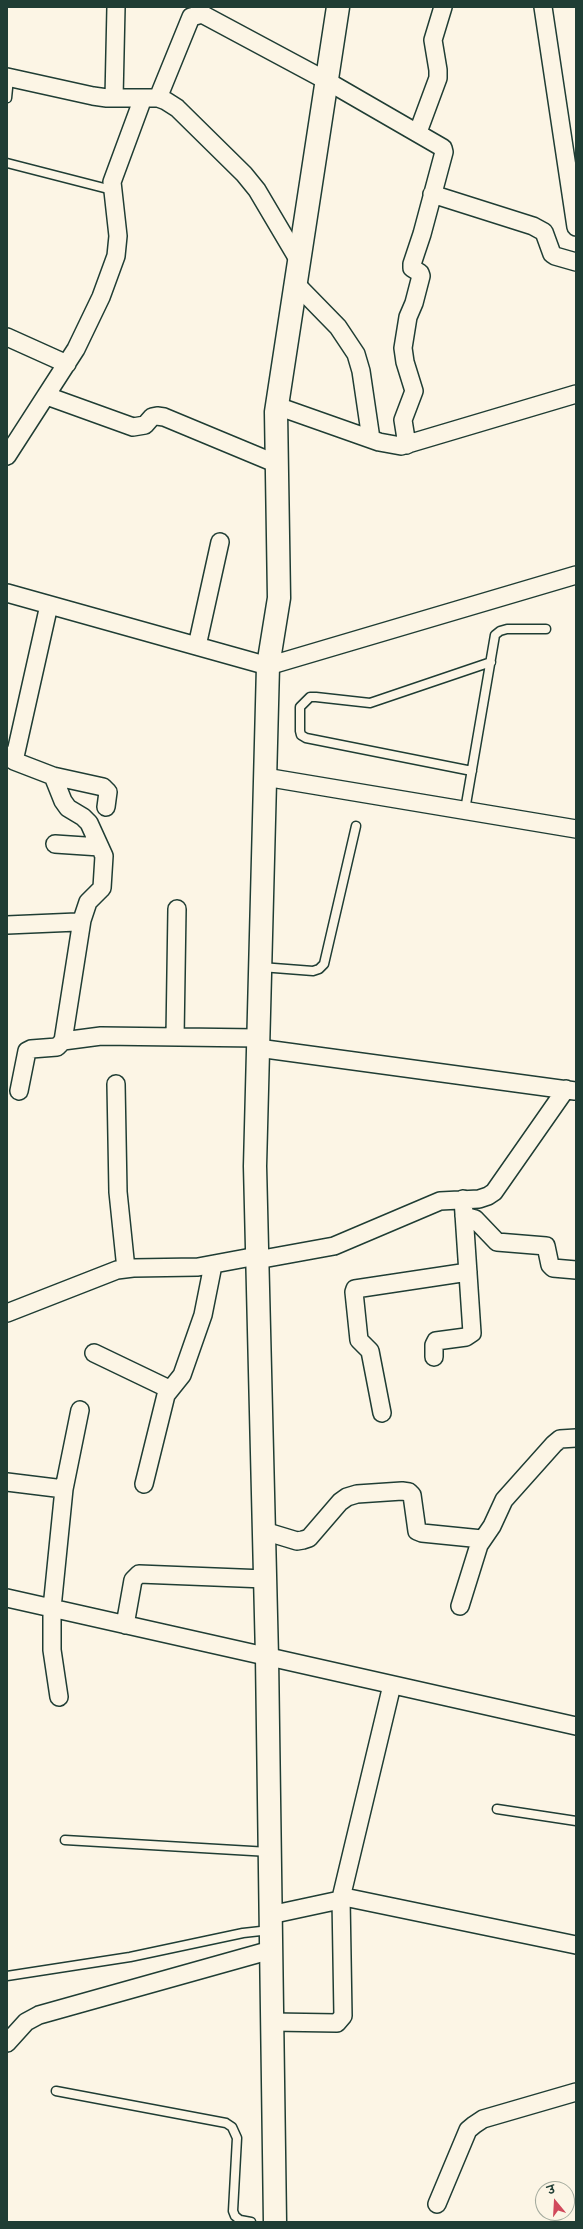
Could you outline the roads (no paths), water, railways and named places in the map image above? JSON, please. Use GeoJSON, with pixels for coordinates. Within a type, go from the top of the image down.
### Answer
{"type":"FeatureCollection","features":[{"type":"Feature","properties":{"kind":"main road"},"geometry":{"type":"LineString","coordinates":[[275,2222],[265,1579],[255,1166],[268,666],[279,598],[277,406],[338,7]]}},
{"type":"Feature","properties":{"kind":"street"},"geometry":{"type":"LineString","coordinates":[[114,98],[116,7]]}},
{"type":"Feature","properties":{"kind":"street"},"geometry":{"type":"LineString","coordinates":[[418,132],[438,78],[433,40],[443,7]]}},
{"type":"Feature","properties":{"kind":"street"},"geometry":{"type":"LineString","coordinates":[[544,7],[576,227]]}},
{"type":"Feature","properties":{"kind":"street"},"geometry":{"type":"LineString","coordinates":[[7,456],[67,364],[101,297],[116,256],[118,236],[117,214],[112,190],[115,172],[191,17],[190,10],[214,19],[418,132],[443,148],[432,194],[412,264],[412,268],[420,273],[421,276],[414,303],[408,317],[403,348],[405,362],[414,391],[402,420],[407,445]]}},
{"type":"Feature","properties":{"kind":"street"},"geometry":{"type":"LineString","coordinates":[[8,78],[93,96],[114,98],[150,98],[177,108],[244,174],[257,190],[299,261]]}},
{"type":"Feature","properties":{"kind":"street"},"geometry":{"type":"LineString","coordinates":[[432,194],[533,226],[544,232],[548,237],[552,254],[576,262]]}},
{"type":"Feature","properties":{"kind":"street"},"geometry":{"type":"LineString","coordinates":[[296,284],[338,327],[356,354],[361,371],[371,439]]}},
{"type":"Feature","properties":{"kind":"street"},"geometry":{"type":"LineString","coordinates":[[7,337],[67,364]]}},
{"type":"Feature","properties":{"kind":"street"},"geometry":{"type":"LineString","coordinates":[[277,406],[393,446],[407,445],[576,394]]}},
{"type":"Feature","properties":{"kind":"street"},"geometry":{"type":"LineString","coordinates":[[46,396],[133,426],[145,425],[152,417],[164,417],[277,464]]}},
{"type":"Feature","properties":{"kind":"street"},"geometry":{"type":"LineString","coordinates":[[197,646],[220,542]]}},
{"type":"Feature","properties":{"kind":"street"},"geometry":{"type":"LineString","coordinates":[[7,593],[268,666],[576,575]]}},
{"type":"Feature","properties":{"kind":"street"},"geometry":{"type":"LineString","coordinates":[[49,605],[10,758],[53,776],[104,787],[108,792],[106,807]]}},
{"type":"Feature","properties":{"kind":"street"},"geometry":{"type":"LineString","coordinates":[[19,1091],[28,1051],[31,1049],[57,1047],[63,1041],[82,920],[88,902],[102,888],[104,856],[89,824],[84,817],[68,808],[63,801],[53,776]]}},
{"type":"Feature","properties":{"kind":"street"},"geometry":{"type":"LineString","coordinates":[[265,777],[465,810],[576,824]]}},
{"type":"Feature","properties":{"kind":"street"},"geometry":{"type":"LineString","coordinates":[[54,844],[100,847]]}},
{"type":"Feature","properties":{"kind":"street"},"geometry":{"type":"LineString","coordinates":[[175,1037],[177,909]]}},
{"type":"Feature","properties":{"kind":"street"},"geometry":{"type":"LineString","coordinates":[[7,925],[77,922],[82,920]]}},
{"type":"Feature","properties":{"kind":"street"},"geometry":{"type":"LineString","coordinates":[[7,1313],[103,1274],[126,1269],[191,1268],[334,1246],[425,1206],[440,1201],[479,1199],[494,1192],[573,1090],[258,1043],[175,1037],[101,1036],[63,1041]]}},
{"type":"Feature","properties":{"kind":"street"},"geometry":{"type":"LineString","coordinates":[[116,1084],[118,1192],[126,1269]]}},
{"type":"Feature","properties":{"kind":"street"},"geometry":{"type":"LineString","coordinates":[[434,1357],[434,1344],[436,1341],[466,1338],[472,1333],[463,1199]]}},
{"type":"Feature","properties":{"kind":"street"},"geometry":{"type":"LineString","coordinates":[[464,1216],[475,1219],[497,1242],[546,1246],[549,1261],[553,1268],[576,1270]]}},
{"type":"Feature","properties":{"kind":"street"},"geometry":{"type":"LineString","coordinates":[[144,1484],[169,1389],[182,1375],[203,1315],[213,1265]]}},
{"type":"Feature","properties":{"kind":"street"},"geometry":{"type":"LineString","coordinates":[[382,1413],[370,1351],[359,1340],[354,1292],[355,1289],[468,1272]]}},
{"type":"Feature","properties":{"kind":"street"},"geometry":{"type":"LineString","coordinates":[[94,1353],[169,1389]]}},
{"type":"Feature","properties":{"kind":"street"},"geometry":{"type":"LineString","coordinates":[[59,1697],[52,1650],[52,1608],[64,1489],[80,1410]]}},
{"type":"Feature","properties":{"kind":"street"},"geometry":{"type":"LineString","coordinates":[[460,1606],[482,1539],[492,1526],[504,1500],[554,1444],[560,1439],[576,1438]]}},
{"type":"Feature","properties":{"kind":"street"},"geometry":{"type":"LineString","coordinates":[[7,1482],[64,1489]]}},
{"type":"Feature","properties":{"kind":"street"},"geometry":{"type":"LineString","coordinates":[[264,1531],[297,1541],[303,1540],[309,1538],[340,1502],[347,1497],[357,1494],[402,1491],[409,1492],[412,1495],[417,1531],[422,1533],[482,1539]]}},
{"type":"Feature","properties":{"kind":"street"},"geometry":{"type":"LineString","coordinates":[[125,1624],[133,1580],[139,1574],[265,1579]]}},
{"type":"Feature","properties":{"kind":"street"},"geometry":{"type":"LineString","coordinates":[[7,1598],[576,1725]]}},
{"type":"Feature","properties":{"kind":"street"},"geometry":{"type":"LineString","coordinates":[[272,2022],[337,2023],[342,2020],[341,1898],[392,1685]]}},
{"type":"Feature","properties":{"kind":"street"},"geometry":{"type":"LineString","coordinates":[[7,2043],[26,2022],[39,2015],[270,1931],[341,1898],[360,1900],[576,1945]]}},
{"type":"Feature","properties":{"kind":"street"},"geometry":{"type":"LineString","coordinates":[[438,2204],[468,2130],[474,2125],[483,2119],[576,2092]]}},
{"type":"Feature","properties":{"kind":"lane"},"geometry":{"type":"LineString","coordinates":[[7,98],[8,78]]}},
{"type":"Feature","properties":{"kind":"lane"},"geometry":{"type":"LineString","coordinates":[[7,163],[112,190]]}},
{"type":"Feature","properties":{"kind":"lane"},"geometry":{"type":"LineString","coordinates":[[465,810],[495,635],[500,631],[546,629]]}},
{"type":"Feature","properties":{"kind":"lane"},"geometry":{"type":"LineString","coordinates":[[472,771],[306,738],[301,735],[300,732],[300,707],[310,698],[316,696],[370,703],[491,662]]}},
{"type":"Feature","properties":{"kind":"lane"},"geometry":{"type":"LineString","coordinates":[[260,967],[313,971],[319,969],[324,964],[356,826]]}},
{"type":"Feature","properties":{"kind":"lane"},"geometry":{"type":"LineString","coordinates":[[497,1809],[576,1821]]}},
{"type":"Feature","properties":{"kind":"lane"},"geometry":{"type":"LineString","coordinates":[[65,1840],[269,1852]]}},
{"type":"Feature","properties":{"kind":"lane"},"geometry":{"type":"LineString","coordinates":[[7,1976],[144,1955],[226,1936],[270,1931]]}},
{"type":"Feature","properties":{"kind":"lane"},"geometry":{"type":"LineString","coordinates":[[56,2091],[226,2123],[232,2127],[237,2138],[233,2211],[235,2216],[240,2220],[252,2222]]}}]}
